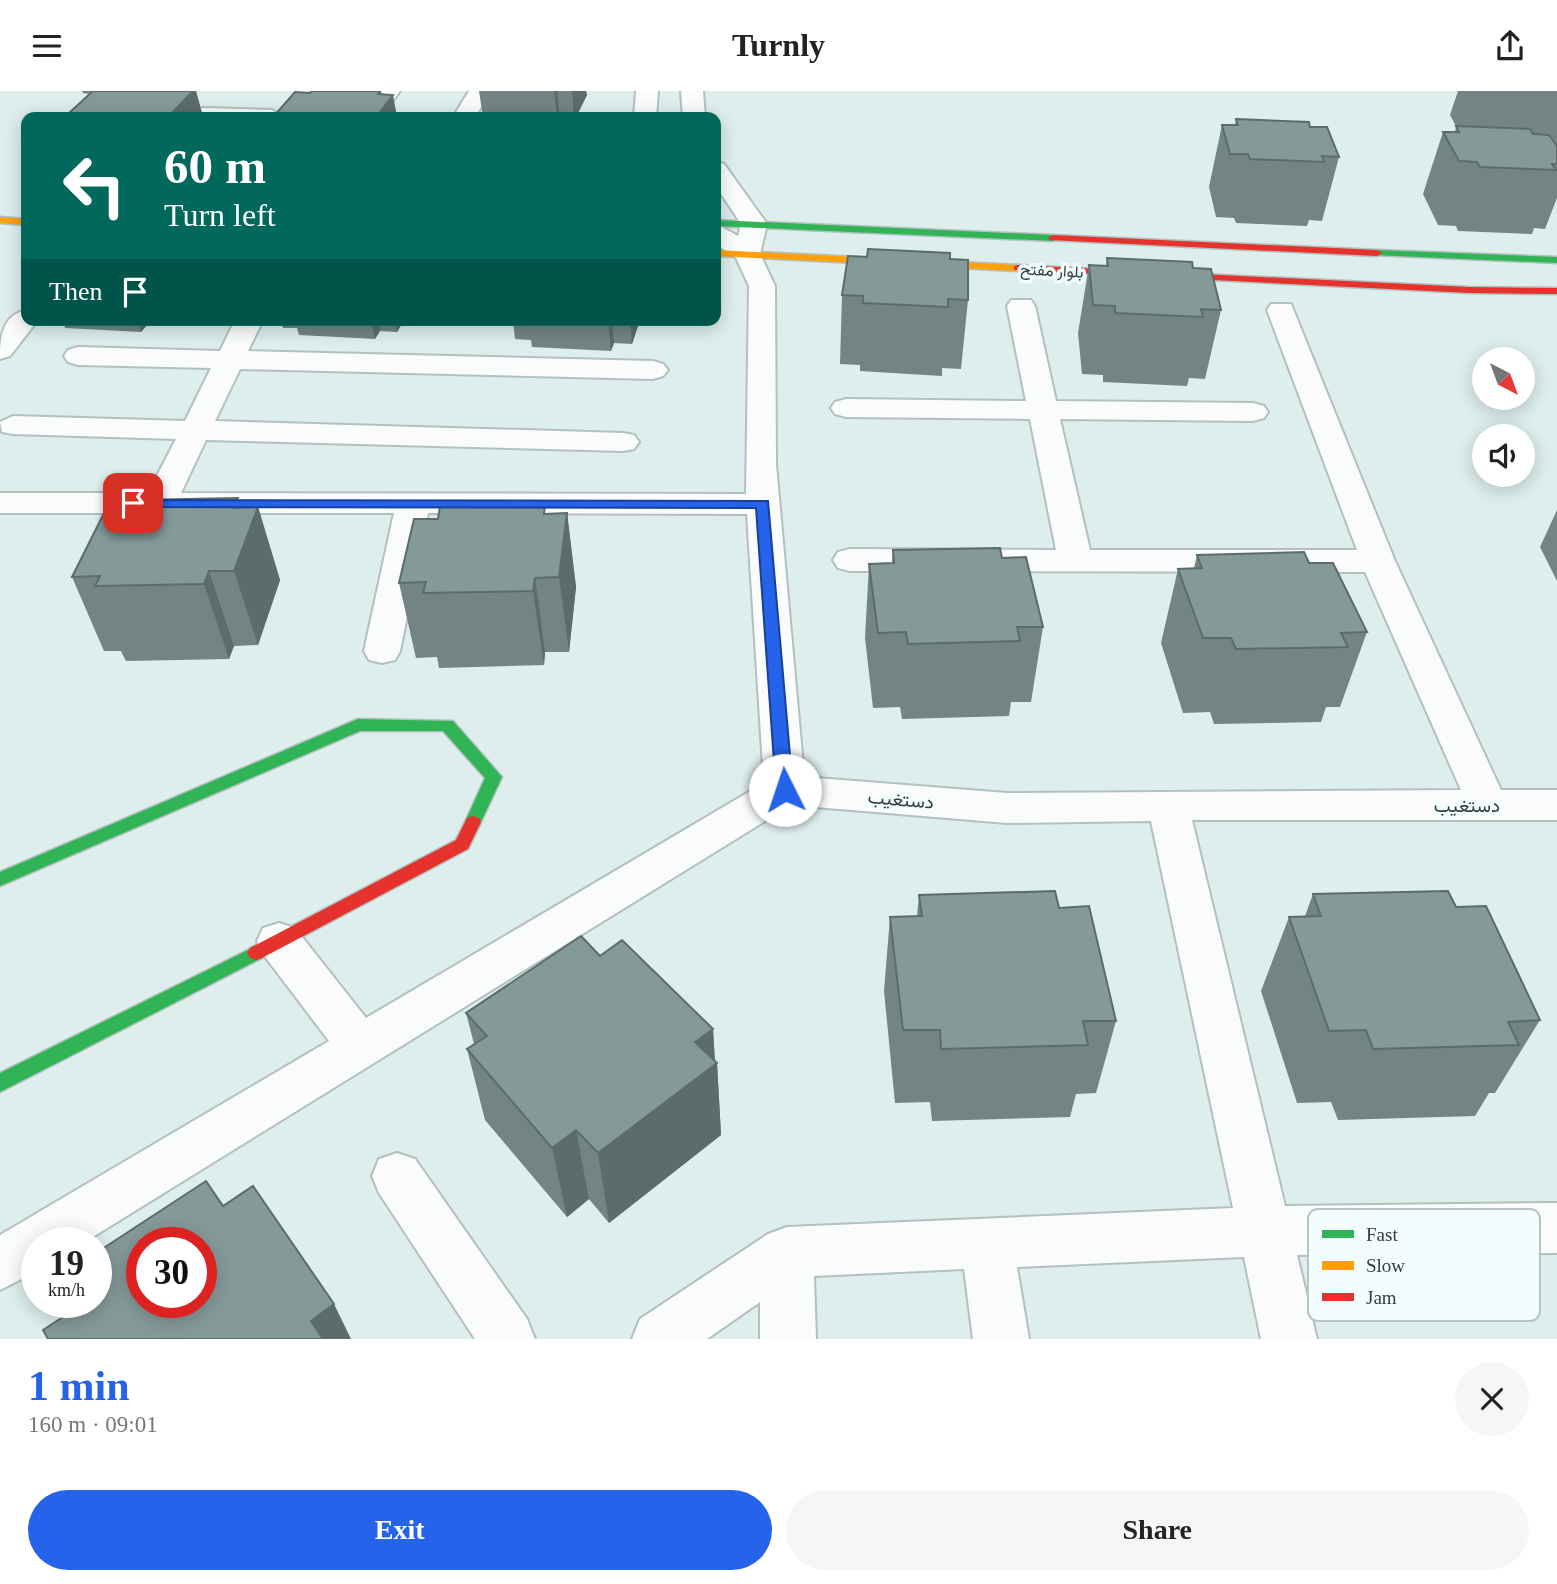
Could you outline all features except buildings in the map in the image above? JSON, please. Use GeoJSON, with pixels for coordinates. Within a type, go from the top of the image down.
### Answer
{"type":"FeatureCollection","features":[{"type":"Feature","properties":{"kind":"street"},"geometry":{"type":"LineString","coordinates":[[206,112],[225,91]]}},
{"type":"Feature","properties":{"kind":"street"},"geometry":{"type":"LineString","coordinates":[[374,112],[389,91]]}},
{"type":"Feature","properties":{"kind":"street"},"geometry":{"type":"LineString","coordinates":[[467,112],[480,91]]}},
{"type":"Feature","properties":{"kind":"street"},"geometry":{"type":"LineString","coordinates":[[645,112],[647,91]]}},
{"type":"Feature","properties":{"kind":"street"},"geometry":{"type":"LineString","coordinates":[[692,91],[694,112]]}},
{"type":"Feature","properties":{"kind":"street"},"geometry":{"type":"LineString","coordinates":[[0,1264],[785,790],[760,464],[762,286],[739,244],[721,185]]}},
{"type":"Feature","properties":{"kind":"street"},"geometry":{"type":"LineString","coordinates":[[0,221],[21,222]]}},
{"type":"Feature","properties":{"kind":"street","name":"بلوار مفتح"},"geometry":{"type":"LineString","coordinates":[[721,228],[739,244],[1455,289],[1557,291]]}},
{"type":"Feature","properties":{"kind":"street"},"geometry":{"type":"LineString","coordinates":[[721,235],[739,244]]}},
{"type":"Feature","properties":{"kind":"street","name":"بلوار مفتح"},"geometry":{"type":"LineString","coordinates":[[739,244],[1229,248],[1557,260]]}},
{"type":"Feature","properties":{"kind":"street"},"geometry":{"type":"LineString","coordinates":[[1021,306],[1075,561]]}},
{"type":"Feature","properties":{"kind":"street"},"geometry":{"type":"LineString","coordinates":[[1280,310],[1378,561],[1488,805]]}},
{"type":"Feature","properties":{"kind":"street"},"geometry":{"type":"LineString","coordinates":[[0,350],[21,324]]}},
{"type":"Feature","properties":{"kind":"street"},"geometry":{"type":"LineString","coordinates":[[160,503],[246,326]]}},
{"type":"Feature","properties":{"kind":"street"},"geometry":{"type":"LineString","coordinates":[[78,356],[653,370]]}},
{"type":"Feature","properties":{"kind":"street"},"geometry":{"type":"LineString","coordinates":[[846,408],[1253,412]]}},
{"type":"Feature","properties":{"kind":"street"},"geometry":{"type":"LineString","coordinates":[[13,425],[623,442]]}},
{"type":"Feature","properties":{"kind":"street"},"geometry":{"type":"LineString","coordinates":[[0,503],[763,504]]}},
{"type":"Feature","properties":{"kind":"street"},"geometry":{"type":"LineString","coordinates":[[382,651],[413,503]]}},
{"type":"Feature","properties":{"kind":"street"},"geometry":{"type":"LineString","coordinates":[[850,560],[1378,561]]}},
{"type":"Feature","properties":{"kind":"street"},"geometry":{"type":"LineString","coordinates":[[0,879],[358,725],[447,725],[494,777],[462,843],[279,941],[0,1083]]}},
{"type":"Feature","properties":{"kind":"street","name":"دستغیب"},"geometry":{"type":"LineString","coordinates":[[785,790],[1007,808],[1557,806]]}},
{"type":"Feature","properties":{"kind":"street"},"geometry":{"type":"LineString","coordinates":[[1168,806],[1289,1339]]}},
{"type":"Feature","properties":{"kind":"street"},"geometry":{"type":"LineString","coordinates":[[279,941],[360,1047]]}},
{"type":"Feature","properties":{"kind":"street"},"geometry":{"type":"LineString","coordinates":[[397,1176],[506,1339]]}},
{"type":"Feature","properties":{"kind":"street"},"geometry":{"type":"LineString","coordinates":[[660,1339],[787,1252],[1308,1231]]}},
{"type":"Feature","properties":{"kind":"street"},"geometry":{"type":"LineString","coordinates":[[987,1243],[1001,1339]]}},
{"type":"Feature","properties":{"kind":"street"},"geometry":{"type":"LineString","coordinates":[[787,1252],[788,1339]]}},
{"type":"Feature","properties":{"kind":"traffic: fast"},"geometry":{"type":"LineString","coordinates":[[721,223],[1053,238]]}},
{"type":"Feature","properties":{"kind":"traffic: fast"},"geometry":{"type":"LineString","coordinates":[[1377,253],[1557,260]]}},
{"type":"Feature","properties":{"kind":"traffic: fast"},"geometry":{"type":"LineString","coordinates":[[0,879],[358,725],[447,725],[494,777],[473,822]]}},
{"type":"Feature","properties":{"kind":"traffic: fast"},"geometry":{"type":"LineString","coordinates":[[0,1083],[256,953]]}},
{"type":"Feature","properties":{"kind":"traffic: slow"},"geometry":{"type":"LineString","coordinates":[[0,220],[21,222]]}},
{"type":"Feature","properties":{"kind":"traffic: slow"},"geometry":{"type":"LineString","coordinates":[[721,253],[1018,268]]}},
{"type":"Feature","properties":{"kind":"traffic: jam"},"geometry":{"type":"LineString","coordinates":[[1053,238],[1377,253]]}},
{"type":"Feature","properties":{"kind":"traffic: jam"},"geometry":{"type":"LineString","coordinates":[[1018,268],[1469,290],[1557,291]]}},
{"type":"Feature","properties":{"kind":"traffic: jam"},"geometry":{"type":"LineString","coordinates":[[256,953],[462,844],[473,822]]}},
{"type":"Feature","properties":{"kind":"route"},"geometry":{"type":"LineString","coordinates":[[133,503],[763,504],[785,790]]}}]}
